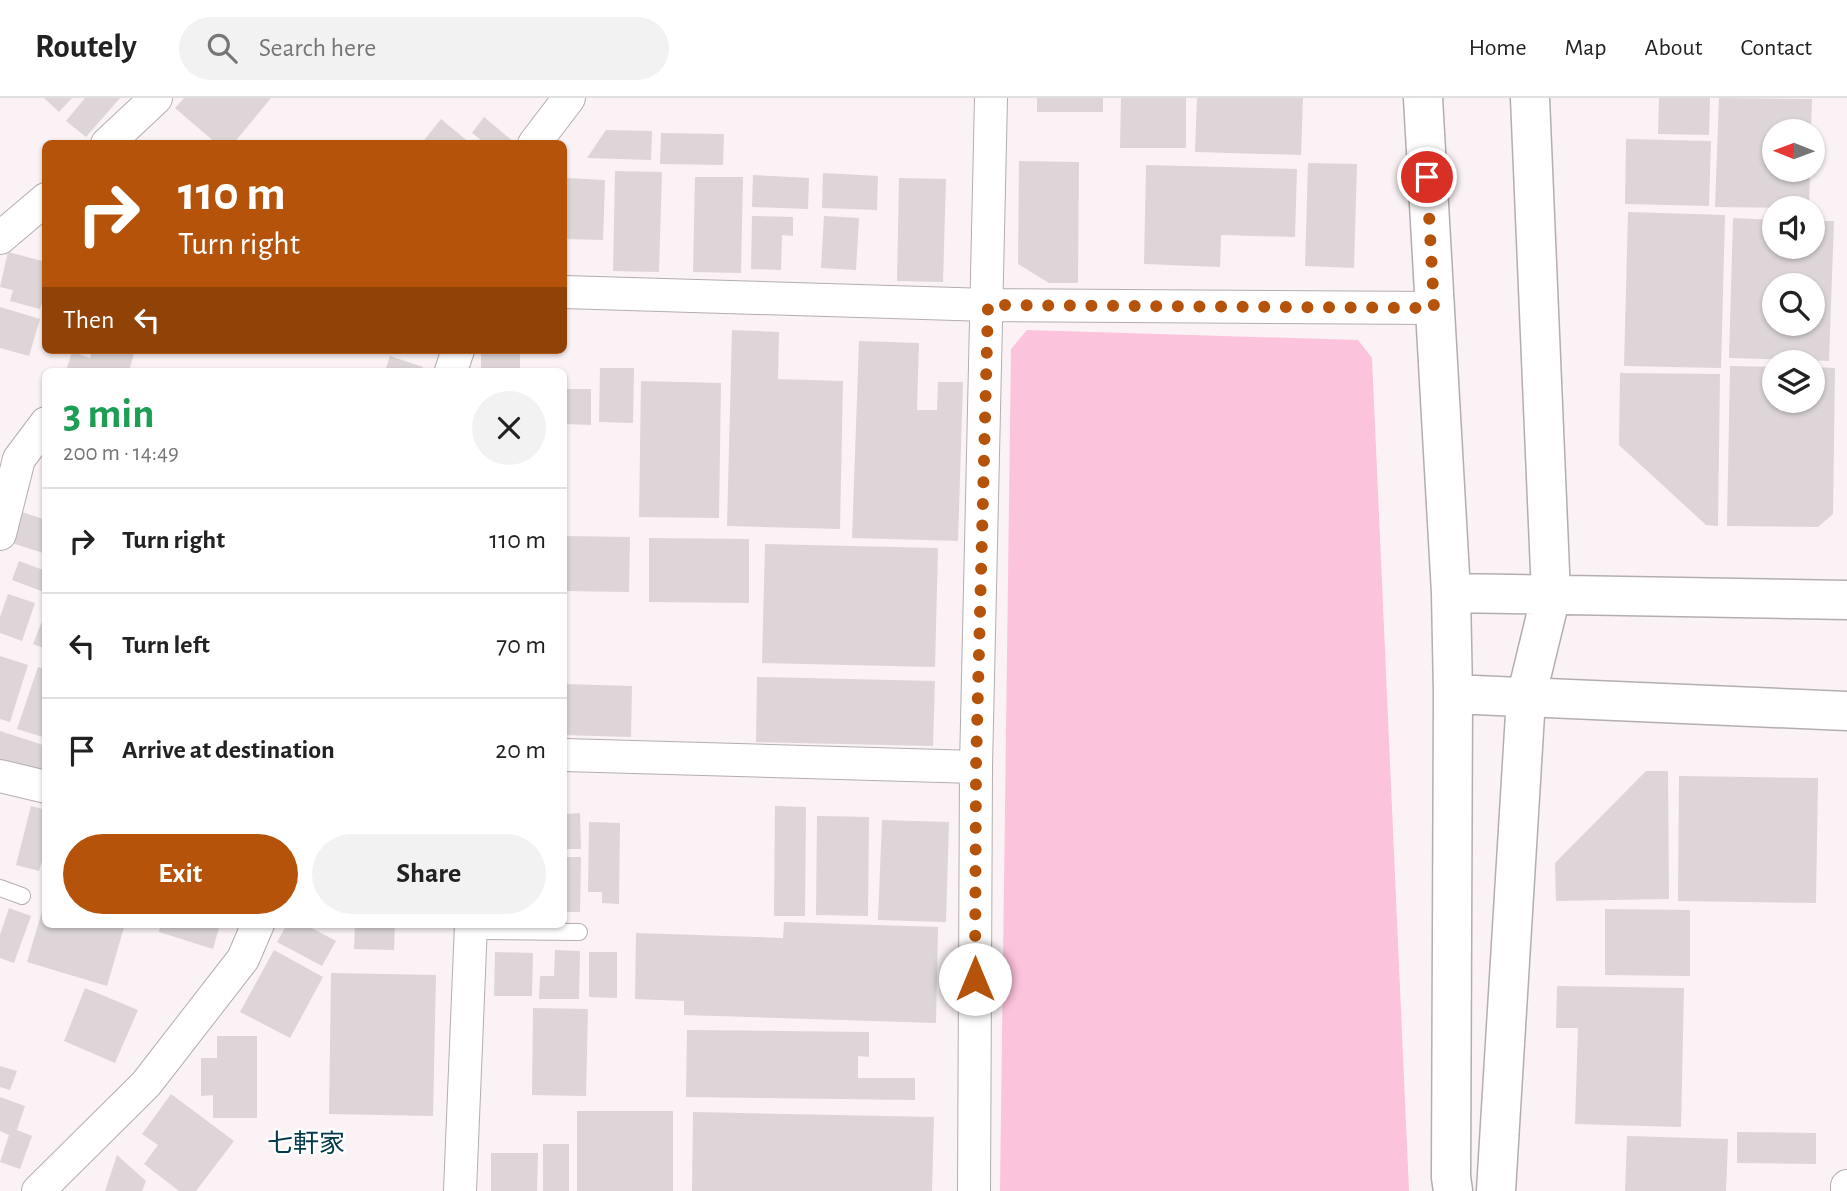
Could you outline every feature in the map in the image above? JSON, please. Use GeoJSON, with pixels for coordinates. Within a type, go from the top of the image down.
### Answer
{"type":"FeatureCollection","features":[{"type":"Feature","properties":{"kind":"street"},"geometry":{"type":"LineString","coordinates":[[111,140],[156,98]]}},
{"type":"Feature","properties":{"kind":"street"},"geometry":{"type":"LineString","coordinates":[[537,140],[569,98]]}},
{"type":"Feature","properties":{"kind":"street"},"geometry":{"type":"LineString","coordinates":[[974,1191],[976,767],[991,98]]}},
{"type":"Feature","properties":{"kind":"street"},"geometry":{"type":"LineString","coordinates":[[1423,98],[1451,593],[1453,1191]]}},
{"type":"Feature","properties":{"kind":"street"},"geometry":{"type":"LineString","coordinates":[[1496,1191],[1526,698],[1551,595],[1530,98]]}},
{"type":"Feature","properties":{"kind":"street"},"geometry":{"type":"LineString","coordinates":[[0,238],[42,202]]}},
{"type":"Feature","properties":{"kind":"street"},"geometry":{"type":"LineString","coordinates":[[567,292],[988,305],[1434,308]]}},
{"type":"Feature","properties":{"kind":"street"},"geometry":{"type":"LineString","coordinates":[[0,534],[19,459],[42,428]]}},
{"type":"Feature","properties":{"kind":"street"},"geometry":{"type":"LineString","coordinates":[[1451,593],[1847,600]]}},
{"type":"Feature","properties":{"kind":"street"},"geometry":{"type":"LineString","coordinates":[[1453,694],[1847,711]]}},
{"type":"Feature","properties":{"kind":"street"},"geometry":{"type":"LineString","coordinates":[[567,755],[976,767]]}},
{"type":"Feature","properties":{"kind":"street"},"geometry":{"type":"LineString","coordinates":[[0,776],[42,786]]}},
{"type":"Feature","properties":{"kind":"street"},"geometry":{"type":"LineString","coordinates":[[38,1191],[146,1084],[243,959],[256,928]]}},
{"type":"Feature","properties":{"kind":"street"},"geometry":{"type":"LineString","coordinates":[[460,1191],[471,928]]}},
{"type":"Feature","properties":{"kind":"street"},"geometry":{"type":"LineString","coordinates":[[1847,1186],[1847,1191]]}},
{"type":"Feature","properties":{"kind":"lane"},"geometry":{"type":"LineString","coordinates":[[0,888],[22,896]]}},
{"type":"Feature","properties":{"kind":"lane"},"geometry":{"type":"LineString","coordinates":[[471,928],[579,932]]}},
{"type":"Feature","properties":{"kind":"shaded area"},"geometry":{"type":"Polygon","coordinates":[[[1027,330],[1358,340],[1372,358],[1409,1191],[1000,1191],[1011,349],[1027,330]]]}},
{"type":"Feature","properties":{"kind":"building"},"geometry":{"type":"Polygon","coordinates":[[[44,98],[72,98],[59,112],[44,98]]]}},
{"type":"Feature","properties":{"kind":"building"},"geometry":{"type":"Polygon","coordinates":[[[85,98],[120,98],[86,137],[66,121],[85,98]]]}},
{"type":"Feature","properties":{"kind":"building"},"geometry":{"type":"Polygon","coordinates":[[[184,98],[271,98],[236,140],[212,140],[175,108],[184,98]]]}},
{"type":"Feature","properties":{"kind":"building"},"geometry":{"type":"Polygon","coordinates":[[[1037,98],[1103,98],[1103,112],[1037,112],[1037,98]]]}},
{"type":"Feature","properties":{"kind":"building"},"geometry":{"type":"Polygon","coordinates":[[[1121,98],[1186,98],[1186,148],[1120,148],[1121,98]]]}},
{"type":"Feature","properties":{"kind":"building"},"geometry":{"type":"Polygon","coordinates":[[[1197,98],[1303,98],[1301,155],[1195,152],[1197,98]]]}},
{"type":"Feature","properties":{"kind":"building"},"geometry":{"type":"Polygon","coordinates":[[[1659,98],[1710,98],[1709,135],[1658,134],[1659,98]]]}},
{"type":"Feature","properties":{"kind":"building"},"geometry":{"type":"Polygon","coordinates":[[[1719,98],[1812,99],[1811,119],[1762,119],[1762,182],[1810,182],[1809,196],[1762,196],[1762,208],[1715,207],[1719,98]]]}},
{"type":"Feature","properties":{"kind":"building"},"geometry":{"type":"Polygon","coordinates":[[[484,117],[512,140],[481,140],[472,133],[484,117]]]}},
{"type":"Feature","properties":{"kind":"building"},"geometry":{"type":"Polygon","coordinates":[[[441,119],[466,140],[424,140],[441,119]]]}},
{"type":"Feature","properties":{"kind":"building"},"geometry":{"type":"Polygon","coordinates":[[[606,130],[652,131],[651,160],[587,158],[606,130]]]}},
{"type":"Feature","properties":{"kind":"building"},"geometry":{"type":"Polygon","coordinates":[[[661,133],[724,134],[723,165],[660,164],[661,133]]]}},
{"type":"Feature","properties":{"kind":"building"},"geometry":{"type":"Polygon","coordinates":[[[1626,139],[1711,141],[1709,206],[1625,204],[1626,139]]]}},
{"type":"Feature","properties":{"kind":"building"},"geometry":{"type":"Polygon","coordinates":[[[1019,161],[1079,162],[1078,283],[1049,283],[1018,264],[1019,161]]]}},
{"type":"Feature","properties":{"kind":"building"},"geometry":{"type":"Polygon","coordinates":[[[1308,163],[1357,164],[1354,268],[1305,266],[1308,163]]]}},
{"type":"Feature","properties":{"kind":"building"},"geometry":{"type":"Polygon","coordinates":[[[1146,165],[1297,169],[1295,237],[1221,235],[1220,267],[1144,264],[1146,165]]]}},
{"type":"Feature","properties":{"kind":"building"},"geometry":{"type":"Polygon","coordinates":[[[615,171],[662,172],[659,272],[613,271],[615,171]]]}},
{"type":"Feature","properties":{"kind":"building"},"geometry":{"type":"Polygon","coordinates":[[[823,173],[878,176],[877,210],[822,208],[823,173]]]}},
{"type":"Feature","properties":{"kind":"building"},"geometry":{"type":"Polygon","coordinates":[[[753,175],[809,178],[808,209],[752,207],[753,175]]]}},
{"type":"Feature","properties":{"kind":"building"},"geometry":{"type":"Polygon","coordinates":[[[695,177],[743,177],[741,273],[693,272],[695,177]]]}},
{"type":"Feature","properties":{"kind":"building"},"geometry":{"type":"Polygon","coordinates":[[[567,178],[605,180],[603,240],[567,239],[567,178]]]}},
{"type":"Feature","properties":{"kind":"building"},"geometry":{"type":"Polygon","coordinates":[[[899,178],[946,179],[943,282],[897,281],[899,178]]]}},
{"type":"Feature","properties":{"kind":"building"},"geometry":{"type":"Polygon","coordinates":[[[1628,212],[1725,215],[1721,368],[1624,366],[1628,212]]]}},
{"type":"Feature","properties":{"kind":"building"},"geometry":{"type":"Polygon","coordinates":[[[752,216],[793,217],[793,236],[782,235],[781,270],[751,269],[752,216]]]}},
{"type":"Feature","properties":{"kind":"building"},"geometry":{"type":"Polygon","coordinates":[[[824,216],[859,218],[856,270],[821,268],[824,216]]]}},
{"type":"Feature","properties":{"kind":"building"},"geometry":{"type":"Polygon","coordinates":[[[1733,218],[1762,219],[1762,259],[1825,259],[1825,221],[1834,221],[1829,361],[1825,361],[1825,350],[1762,350],[1762,359],[1729,358],[1733,218]]]}},
{"type":"Feature","properties":{"kind":"building"},"geometry":{"type":"Polygon","coordinates":[[[8,252],[42,261],[40,309],[10,301],[13,290],[0,287],[8,252]]]}},
{"type":"Feature","properties":{"kind":"building"},"geometry":{"type":"Polygon","coordinates":[[[0,307],[40,319],[29,356],[0,348],[0,307]]]}},
{"type":"Feature","properties":{"kind":"building"},"geometry":{"type":"Polygon","coordinates":[[[732,330],[779,332],[778,379],[843,381],[840,529],[727,526],[732,330]]]}},
{"type":"Feature","properties":{"kind":"building"},"geometry":{"type":"Polygon","coordinates":[[[859,341],[919,343],[917,410],[937,410],[938,382],[963,382],[958,541],[852,538],[859,341]]]}},
{"type":"Feature","properties":{"kind":"building"},"geometry":{"type":"Polygon","coordinates":[[[71,354],[90,358],[91,354],[134,354],[130,368],[67,368],[71,354]]]}},
{"type":"Feature","properties":{"kind":"building"},"geometry":{"type":"Polygon","coordinates":[[[481,354],[520,354],[520,368],[481,368],[481,354]]]}},
{"type":"Feature","properties":{"kind":"building"},"geometry":{"type":"Polygon","coordinates":[[[390,356],[423,367],[422,368],[386,368],[390,356]]]}},
{"type":"Feature","properties":{"kind":"building"},"geometry":{"type":"Polygon","coordinates":[[[1730,366],[1762,367],[1762,413],[1825,413],[1825,368],[1835,368],[1833,514],[1818,527],[1727,526],[1730,366]]]}},
{"type":"Feature","properties":{"kind":"building"},"geometry":{"type":"Polygon","coordinates":[[[600,368],[634,368],[633,423],[599,422],[600,368]]]}},
{"type":"Feature","properties":{"kind":"building"},"geometry":{"type":"Polygon","coordinates":[[[1620,373],[1720,374],[1718,526],[1706,525],[1619,445],[1620,373]]]}},
{"type":"Feature","properties":{"kind":"building"},"geometry":{"type":"Polygon","coordinates":[[[641,381],[721,383],[719,518],[639,517],[641,381]]]}},
{"type":"Feature","properties":{"kind":"building"},"geometry":{"type":"Polygon","coordinates":[[[567,389],[591,389],[591,425],[567,424],[567,389]]]}},
{"type":"Feature","properties":{"kind":"building"},"geometry":{"type":"Polygon","coordinates":[[[19,511],[42,519],[42,553],[9,542],[19,511]]]}},
{"type":"Feature","properties":{"kind":"building"},"geometry":{"type":"Polygon","coordinates":[[[567,536],[630,537],[629,592],[567,591],[567,536]]]}},
{"type":"Feature","properties":{"kind":"building"},"geometry":{"type":"Polygon","coordinates":[[[649,538],[749,539],[749,603],[649,602],[649,538]]]}},
{"type":"Feature","properties":{"kind":"building"},"geometry":{"type":"Polygon","coordinates":[[[765,544],[938,548],[935,667],[762,663],[765,544]]]}},
{"type":"Feature","properties":{"kind":"building"},"geometry":{"type":"Polygon","coordinates":[[[19,561],[42,570],[42,591],[12,580],[19,561]]]}},
{"type":"Feature","properties":{"kind":"building"},"geometry":{"type":"Polygon","coordinates":[[[8,594],[35,603],[22,641],[0,633],[0,617],[8,594]]]}},
{"type":"Feature","properties":{"kind":"building"},"geometry":{"type":"Polygon","coordinates":[[[42,621],[42,647],[33,644],[42,621]]]}},
{"type":"Feature","properties":{"kind":"building"},"geometry":{"type":"Polygon","coordinates":[[[0,656],[28,665],[10,722],[0,719],[0,656]]]}},
{"type":"Feature","properties":{"kind":"building"},"geometry":{"type":"Polygon","coordinates":[[[38,667],[42,668],[42,737],[17,729],[38,667]]]}},
{"type":"Feature","properties":{"kind":"building"},"geometry":{"type":"Polygon","coordinates":[[[757,677],[935,681],[933,746],[756,742],[757,677]]]}},
{"type":"Feature","properties":{"kind":"building"},"geometry":{"type":"Polygon","coordinates":[[[567,684],[632,686],[631,737],[567,735],[567,684]]]}},
{"type":"Feature","properties":{"kind":"building"},"geometry":{"type":"Polygon","coordinates":[[[0,731],[42,745],[42,775],[0,761],[0,731]]]}},
{"type":"Feature","properties":{"kind":"building"},"geometry":{"type":"Polygon","coordinates":[[[1646,771],[1668,771],[1669,899],[1556,901],[1555,863],[1646,771]]]}},
{"type":"Feature","properties":{"kind":"building"},"geometry":{"type":"Polygon","coordinates":[[[1679,776],[1818,778],[1816,903],[1678,901],[1679,776]]]}},
{"type":"Feature","properties":{"kind":"building"},"geometry":{"type":"Polygon","coordinates":[[[31,806],[42,809],[42,861],[39,871],[16,865],[31,806]]]}},
{"type":"Feature","properties":{"kind":"building"},"geometry":{"type":"Polygon","coordinates":[[[775,806],[806,807],[805,916],[774,916],[775,806]]]}},
{"type":"Feature","properties":{"kind":"building"},"geometry":{"type":"Polygon","coordinates":[[[580,813],[581,849],[567,849],[567,814],[580,813]]]}},
{"type":"Feature","properties":{"kind":"building"},"geometry":{"type":"Polygon","coordinates":[[[817,816],[869,817],[868,916],[816,915],[817,816]]]}},
{"type":"Feature","properties":{"kind":"building"},"geometry":{"type":"Polygon","coordinates":[[[882,820],[949,822],[946,922],[878,920],[882,820]]]}},
{"type":"Feature","properties":{"kind":"building"},"geometry":{"type":"Polygon","coordinates":[[[589,822],[620,823],[619,904],[602,903],[602,892],[588,892],[589,822]]]}},
{"type":"Feature","properties":{"kind":"building"},"geometry":{"type":"Polygon","coordinates":[[[567,857],[581,857],[580,912],[567,912],[567,857]]]}},
{"type":"Feature","properties":{"kind":"building"},"geometry":{"type":"Polygon","coordinates":[[[9,908],[31,916],[14,963],[0,958],[0,935],[9,908]]]}},
{"type":"Feature","properties":{"kind":"building"},"geometry":{"type":"Polygon","coordinates":[[[1605,909],[1690,910],[1690,976],[1605,975],[1605,909]]]}},
{"type":"Feature","properties":{"kind":"building"},"geometry":{"type":"Polygon","coordinates":[[[42,911],[42,928],[124,928],[107,986],[27,962],[42,911]]]}},
{"type":"Feature","properties":{"kind":"building"},"geometry":{"type":"Polygon","coordinates":[[[784,922],[938,927],[936,1023],[684,1015],[684,1001],[635,999],[636,933],[783,938],[784,922]]]}},
{"type":"Feature","properties":{"kind":"building"},"geometry":{"type":"Polygon","coordinates":[[[160,928],[219,928],[213,949],[159,932],[160,928]]]}},
{"type":"Feature","properties":{"kind":"building"},"geometry":{"type":"Polygon","coordinates":[[[285,928],[312,928],[336,941],[322,966],[277,942],[285,928]]]}},
{"type":"Feature","properties":{"kind":"building"},"geometry":{"type":"Polygon","coordinates":[[[355,928],[395,928],[394,950],[354,949],[355,928]]]}},
{"type":"Feature","properties":{"kind":"building"},"geometry":{"type":"Polygon","coordinates":[[[274,950],[323,977],[290,1038],[240,1012],[274,950]]]}},
{"type":"Feature","properties":{"kind":"building"},"geometry":{"type":"Polygon","coordinates":[[[555,950],[580,951],[579,999],[539,999],[540,976],[554,976],[555,950]]]}},
{"type":"Feature","properties":{"kind":"building"},"geometry":{"type":"Polygon","coordinates":[[[495,952],[533,953],[532,996],[494,996],[495,952]]]}},
{"type":"Feature","properties":{"kind":"building"},"geometry":{"type":"Polygon","coordinates":[[[589,952],[617,952],[617,998],[589,997],[589,952]]]}},
{"type":"Feature","properties":{"kind":"building"},"geometry":{"type":"Polygon","coordinates":[[[331,973],[436,975],[433,1116],[329,1114],[331,973]]]}},
{"type":"Feature","properties":{"kind":"building"},"geometry":{"type":"Polygon","coordinates":[[[1557,986],[1684,988],[1681,1127],[1575,1124],[1578,1028],[1556,1028],[1557,986]]]}},
{"type":"Feature","properties":{"kind":"building"},"geometry":{"type":"Polygon","coordinates":[[[85,988],[138,1010],[115,1063],[64,1041],[85,988]]]}},
{"type":"Feature","properties":{"kind":"building"},"geometry":{"type":"Polygon","coordinates":[[[533,1008],[588,1009],[586,1096],[532,1095],[533,1008]]]}},
{"type":"Feature","properties":{"kind":"building"},"geometry":{"type":"Polygon","coordinates":[[[687,1030],[869,1032],[869,1057],[858,1056],[858,1078],[915,1078],[915,1100],[686,1097],[687,1030]]]}},
{"type":"Feature","properties":{"kind":"building"},"geometry":{"type":"Polygon","coordinates":[[[217,1036],[257,1036],[257,1118],[213,1118],[213,1095],[201,1096],[201,1058],[217,1058],[217,1036]]]}},
{"type":"Feature","properties":{"kind":"building"},"geometry":{"type":"Polygon","coordinates":[[[0,1066],[17,1071],[10,1090],[0,1087],[0,1066]]]}},
{"type":"Feature","properties":{"kind":"building"},"geometry":{"type":"Polygon","coordinates":[[[171,1094],[234,1141],[196,1191],[179,1191],[144,1164],[158,1145],[142,1134],[171,1094]]]}},
{"type":"Feature","properties":{"kind":"building"},"geometry":{"type":"Polygon","coordinates":[[[0,1097],[25,1106],[17,1130],[32,1136],[20,1169],[0,1162],[9,1135],[0,1131],[0,1097]]]}},
{"type":"Feature","properties":{"kind":"building"},"geometry":{"type":"Polygon","coordinates":[[[577,1111],[673,1111],[673,1191],[577,1191],[577,1111]]]}},
{"type":"Feature","properties":{"kind":"building"},"geometry":{"type":"Polygon","coordinates":[[[693,1112],[934,1117],[932,1191],[692,1191],[693,1112]]]}},
{"type":"Feature","properties":{"kind":"building"},"geometry":{"type":"Polygon","coordinates":[[[1737,1132],[1816,1133],[1816,1164],[1737,1163],[1737,1132]]]}},
{"type":"Feature","properties":{"kind":"building"},"geometry":{"type":"Polygon","coordinates":[[[1627,1136],[1728,1139],[1726,1191],[1625,1191],[1627,1136]]]}},
{"type":"Feature","properties":{"kind":"building"},"geometry":{"type":"Polygon","coordinates":[[[543,1144],[569,1144],[569,1191],[543,1191],[543,1144]]]}},
{"type":"Feature","properties":{"kind":"building"},"geometry":{"type":"Polygon","coordinates":[[[491,1153],[538,1153],[537,1191],[491,1191],[491,1153]]]}},
{"type":"Feature","properties":{"kind":"building"},"geometry":{"type":"Polygon","coordinates":[[[117,1155],[146,1181],[142,1191],[105,1191],[117,1155]]]}},
{"type":"Feature","properties":{"kind":"district","name":"七軒家"},"geometry":{"type":"Point","coordinates":[306,1144]}},
{"type":"Feature","properties":{"kind":"route"},"geometry":{"type":"LineString","coordinates":[[975,979],[976,767],[988,305],[1434,308],[1427,177]]}}]}
